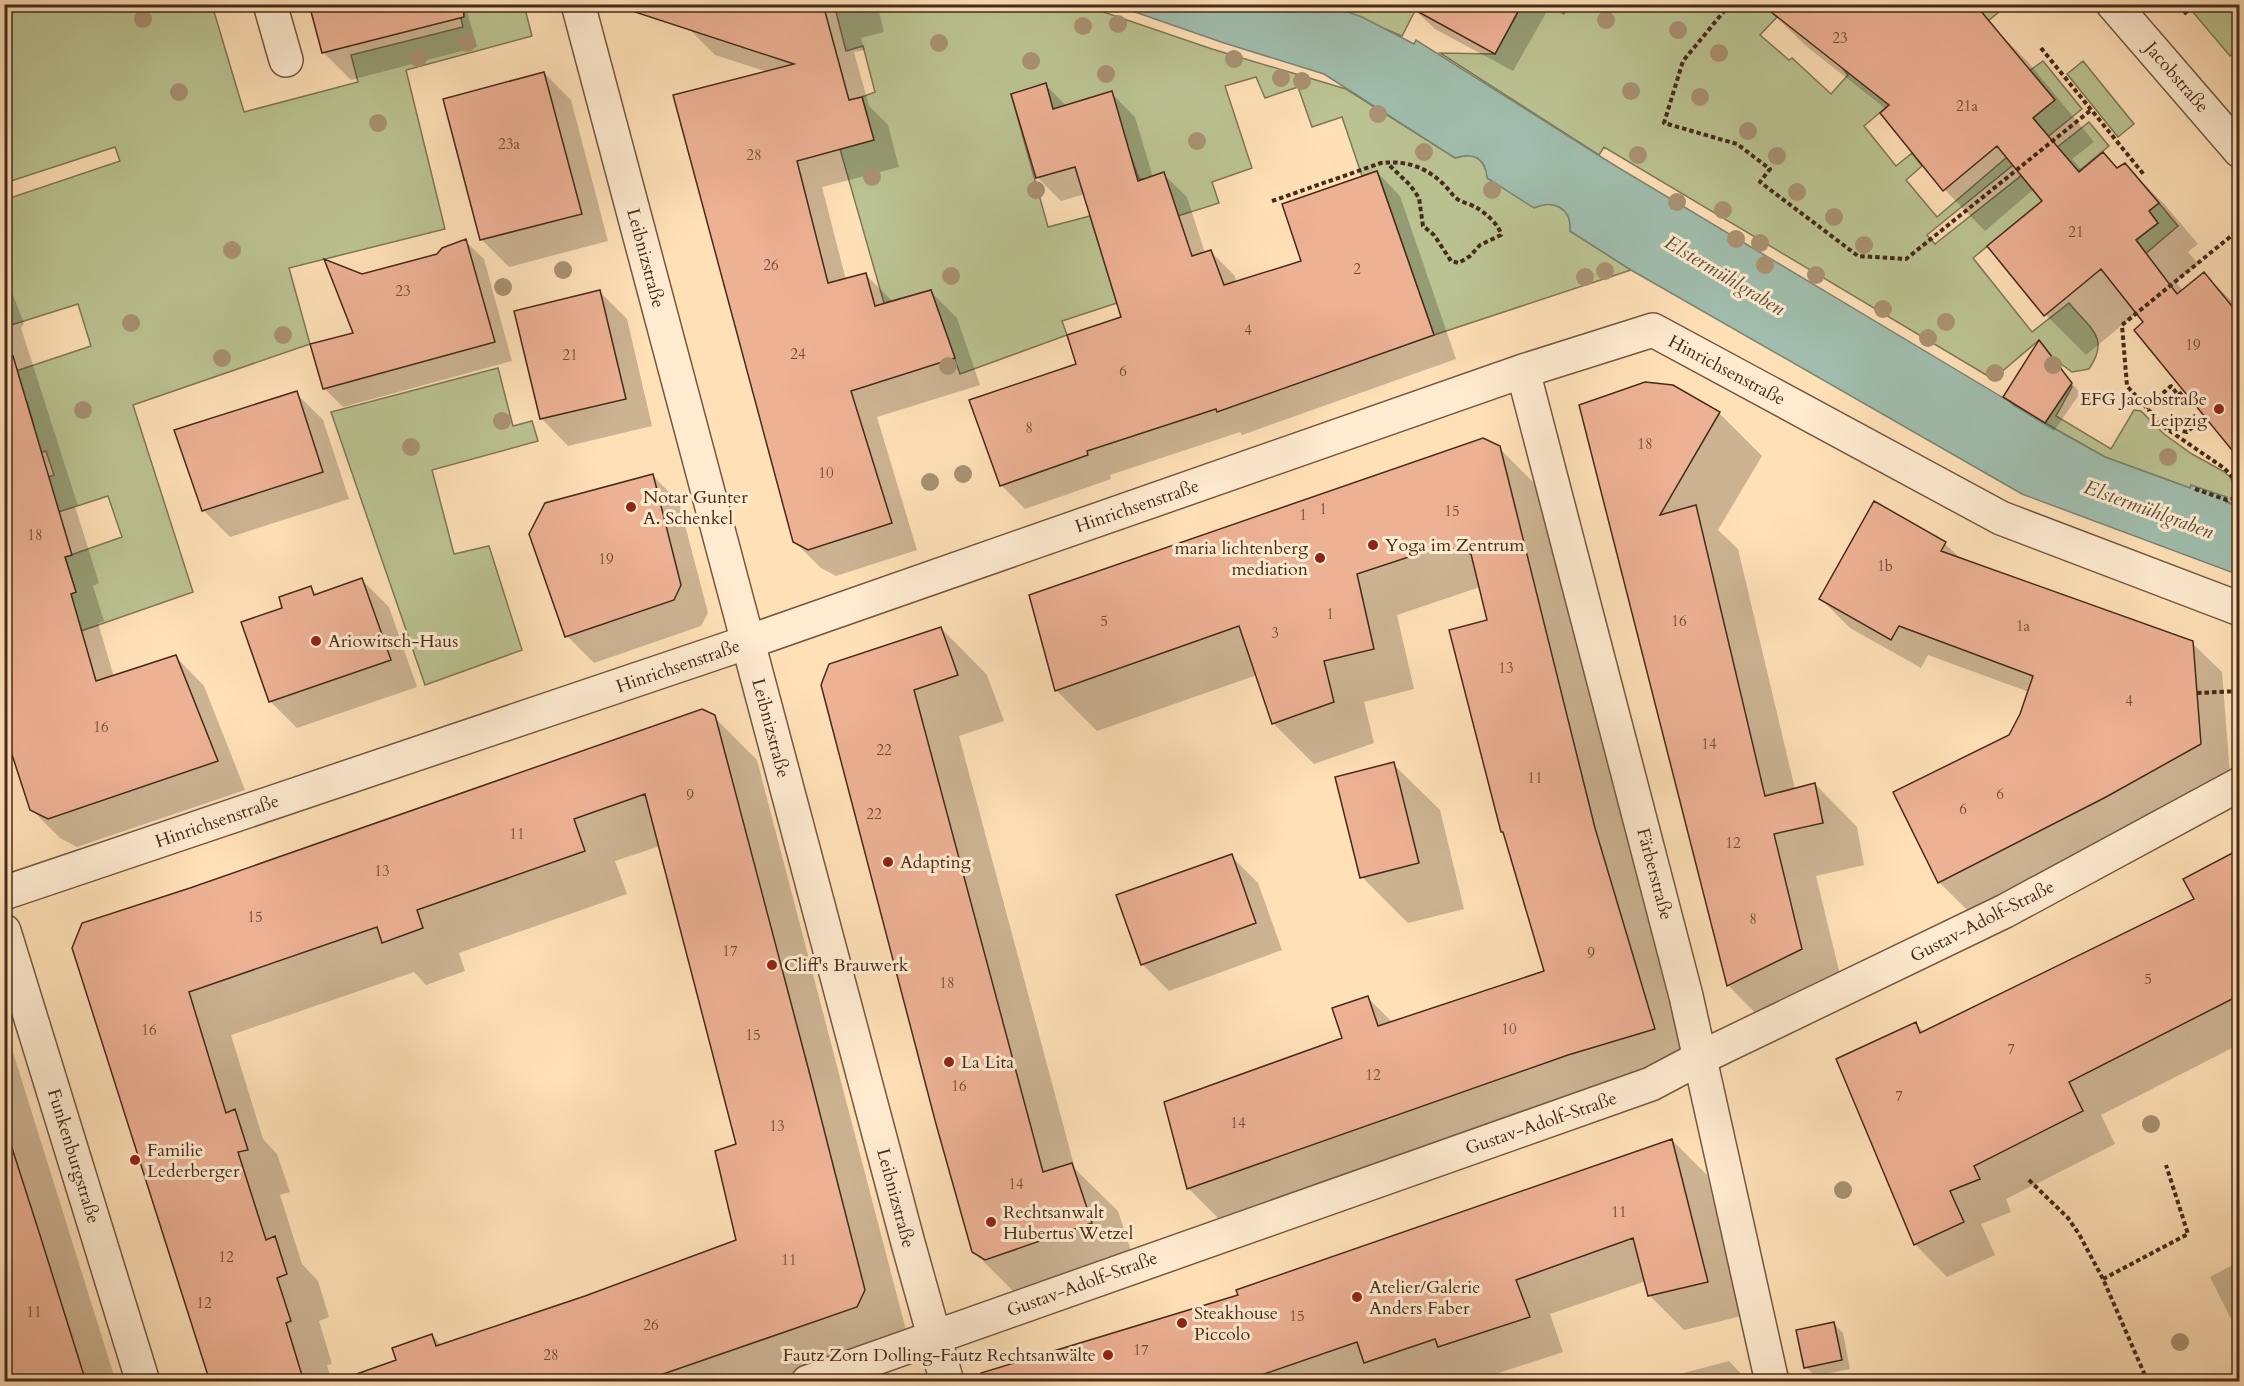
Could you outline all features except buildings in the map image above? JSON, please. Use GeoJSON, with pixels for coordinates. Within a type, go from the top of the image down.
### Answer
{"type":"FeatureCollection","features":[{"type":"Feature","properties":{"kind":"street"},"geometry":{"type":"LineString","coordinates":[[270,4],[286,60]]}},
{"type":"Feature","properties":{"kind":"street","name":"Leibnizstraße"},"geometry":{"type":"LineString","coordinates":[[578,4],[908,1244],[947,1382]]}},
{"type":"Feature","properties":{"kind":"street","name":"Jacobstraße"},"geometry":{"type":"LineString","coordinates":[[2113,4],[2240,151]]}},
{"type":"Feature","properties":{"kind":"street","name":"Hinrichsenstraße"},"geometry":{"type":"LineString","coordinates":[[4,893],[748,642],[1523,371],[1653,330],[2001,518],[2240,609]]}},
{"type":"Feature","properties":{"kind":"street","name":"Färberstraße"},"geometry":{"type":"LineString","coordinates":[[1523,371],[1686,996],[1772,1382]]}},
{"type":"Feature","properties":{"kind":"street","name":"Gustav-Adolf-Straße"},"geometry":{"type":"LineString","coordinates":[[808,1382],[1651,1084],[2005,910],[2240,784]]}},
{"type":"Feature","properties":{"kind":"street","name":"Funkenburgstraße"},"geometry":{"type":"LineString","coordinates":[[4,931],[143,1382]]}},
{"type":"Feature","properties":{"kind":"path"},"geometry":{"type":"LineString","coordinates":[[1730,4],[1683,61],[1664,123],[1737,144],[1770,169],[1760,182],[1858,256],[1906,259],[2091,110]]}},
{"type":"Feature","properties":{"kind":"path"},"geometry":{"type":"LineString","coordinates":[[2184,14],[2195,4]]}},
{"type":"Feature","properties":{"kind":"path"},"geometry":{"type":"LineString","coordinates":[[2232,4],[2240,13]]}},
{"type":"Feature","properties":{"kind":"path"},"geometry":{"type":"LineString","coordinates":[[2041,48],[2145,176]]}},
{"type":"Feature","properties":{"kind":"path"},"geometry":{"type":"LineString","coordinates":[[1272,201],[1387,163],[1395,161],[1432,174],[1457,199],[1477,207],[1501,231],[1501,235],[1480,245],[1470,256],[1459,263],[1451,261],[1434,235],[1423,226],[1419,198],[1410,185],[1387,163]]}},
{"type":"Feature","properties":{"kind":"path"},"geometry":{"type":"LineString","coordinates":[[2236,231],[2122,325],[2127,386],[2164,427],[2224,468],[2240,485]]}},
{"type":"Feature","properties":{"kind":"path"},"geometry":{"type":"LineString","coordinates":[[2146,408],[2171,386],[2178,395],[2184,391]]}},
{"type":"Feature","properties":{"kind":"path"},"geometry":{"type":"LineString","coordinates":[[2164,427],[2187,432],[2204,417]]}},
{"type":"Feature","properties":{"kind":"path"},"geometry":{"type":"LineString","coordinates":[[2195,489],[2227,500],[2237,498],[2240,494]]}},
{"type":"Feature","properties":{"kind":"path"},"geometry":{"type":"LineString","coordinates":[[2197,693],[2240,691]]}},
{"type":"Feature","properties":{"kind":"path"},"geometry":{"type":"LineString","coordinates":[[2103,1279],[2188,1234],[2166,1165]]}},
{"type":"Feature","properties":{"kind":"path"},"geometry":{"type":"LineString","coordinates":[[2029,1180],[2068,1218],[2079,1234],[2103,1279],[2147,1380]]}},
{"type":"Feature","properties":{"kind":"green space"},"geometry":{"type":"Polygon","coordinates":[[[858,4],[1083,5],[1212,49],[1346,89],[1455,158],[1474,156],[1481,161],[1486,170],[1540,205],[1553,205],[1563,209],[1569,218],[1570,231],[1631,270],[1434,335],[1377,171],[1362,176],[1342,117],[1312,127],[1298,87],[1265,98],[1256,77],[1225,86],[1252,168],[1212,182],[1219,203],[1178,216],[1143,179],[1139,179],[1129,151],[1053,109],[1046,84],[1011,94],[1048,227],[1090,216],[1117,303],[1062,321],[1067,335],[960,374],[931,290],[884,303],[840,149],[873,140],[862,97],[875,92],[863,46],[846,51],[836,12],[858,4]]]}},
{"type":"Feature","properties":{"kind":"green space"},"geometry":{"type":"Polygon","coordinates":[[[1570,4],[1764,5],[1777,17],[1760,35],[1789,60],[1792,58],[1831,94],[1848,75],[1843,69],[1965,5],[2007,5],[1864,126],[1896,166],[1912,153],[1922,166],[1906,180],[1937,217],[2041,128],[2033,118],[2029,71],[2043,61],[2082,109],[1927,235],[1935,244],[2089,122],[2109,146],[1973,258],[2032,332],[2069,303],[2090,326],[2098,341],[2098,349],[2089,369],[2072,372],[2053,358],[2039,340],[1993,379],[1604,147],[1599,155],[1440,53],[1495,54],[1522,5],[1548,5],[1564,14],[1570,4]]]}},
{"type":"Feature","properties":{"kind":"green space"},"geometry":{"type":"Polygon","coordinates":[[[5,5],[212,5],[244,112],[358,82],[351,55],[463,27],[458,5],[524,5],[532,36],[406,70],[445,229],[289,268],[310,344],[133,405],[193,592],[81,631],[69,594],[76,592],[65,557],[122,537],[108,496],[46,516],[35,482],[54,475],[46,451],[33,455],[25,430],[34,426],[27,402],[17,405],[7,374],[91,346],[78,304],[5,327],[4,200],[120,161],[115,147],[5,183],[5,5]]]}},
{"type":"Feature","properties":{"kind":"green space"},"geometry":{"type":"Polygon","coordinates":[[[1328,5],[1418,5],[1402,36],[1328,5]]]}},
{"type":"Feature","properties":{"kind":"green space"},"geometry":{"type":"Polygon","coordinates":[[[2187,5],[2237,5],[2239,8],[2239,47],[2230,56],[2187,5]]]}},
{"type":"Feature","properties":{"kind":"green space"},"geometry":{"type":"Polygon","coordinates":[[[2083,61],[2134,124],[2118,137],[2067,74],[2083,61]]]}},
{"type":"Feature","properties":{"kind":"green space"},"geometry":{"type":"Polygon","coordinates":[[[2159,203],[2178,226],[2117,278],[2144,251],[2136,240],[2158,223],[2149,211],[2159,203]]]}},
{"type":"Feature","properties":{"kind":"green space"},"geometry":{"type":"Polygon","coordinates":[[[498,368],[513,426],[532,421],[538,441],[432,470],[454,554],[489,546],[522,650],[425,685],[331,412],[498,368]]]}},
{"type":"Feature","properties":{"kind":"green space"},"geometry":{"type":"Polygon","coordinates":[[[2071,385],[2056,416],[2111,449],[2134,410],[2141,411],[2164,434],[2230,477],[2239,495],[2239,507],[2191,485],[2190,488],[2105,457],[2045,423],[2071,385]]]}},
{"type":"Feature","properties":{"kind":"water","name":"Elstermühlgraben"},"geometry":{"type":"Polygon","coordinates":[[[1115,5],[1328,5],[1362,17],[1414,44],[1416,40],[1614,165],[2062,433],[2105,457],[2190,488],[2191,485],[2227,497],[2226,502],[2239,507],[2239,575],[2022,494],[1631,270],[1570,231],[1568,216],[1560,208],[1554,205],[1541,205],[1534,208],[1487,178],[1484,166],[1477,158],[1462,156],[1455,158],[1324,74],[1221,42],[1115,5]]]}},
{"type":"Feature","properties":{"kind":"place","name":"EFG Jacobstraße Leipzig"},"geometry":{"type":"Point","coordinates":[2219,409]}},
{"type":"Feature","properties":{"kind":"place","name":"Notar Gunter A. Schenkel"},"geometry":{"type":"Point","coordinates":[631,507]}},
{"type":"Feature","properties":{"kind":"place","name":"Yoga im Zentrum"},"geometry":{"type":"Point","coordinates":[1373,545]}},
{"type":"Feature","properties":{"kind":"place","name":"maria lichtenberg mediation"},"geometry":{"type":"Point","coordinates":[1320,558]}},
{"type":"Feature","properties":{"kind":"place","name":"Ariowitsch-Haus"},"geometry":{"type":"Point","coordinates":[316,641]}},
{"type":"Feature","properties":{"kind":"place","name":"Adapting"},"geometry":{"type":"Point","coordinates":[888,862]}},
{"type":"Feature","properties":{"kind":"place","name":"Cliff's Brauwerk"},"geometry":{"type":"Point","coordinates":[772,965]}},
{"type":"Feature","properties":{"kind":"place","name":"La Lita"},"geometry":{"type":"Point","coordinates":[949,1062]}},
{"type":"Feature","properties":{"kind":"place","name":"Familie Lederberger"},"geometry":{"type":"Point","coordinates":[135,1160]}},
{"type":"Feature","properties":{"kind":"place","name":"Rechtsanwalt Hubertus Wetzel"},"geometry":{"type":"Point","coordinates":[991,1222]}},
{"type":"Feature","properties":{"kind":"place","name":"Atelier/Galerie Anders Faber"},"geometry":{"type":"Point","coordinates":[1357,1297]}},
{"type":"Feature","properties":{"kind":"place","name":"Steakhouse Piccolo"},"geometry":{"type":"Point","coordinates":[1182,1323]}},
{"type":"Feature","properties":{"kind":"place","name":"Fautz Zorn Dolling-Fautz Rechtsanwälte"},"geometry":{"type":"Point","coordinates":[1108,1355]}}]}
